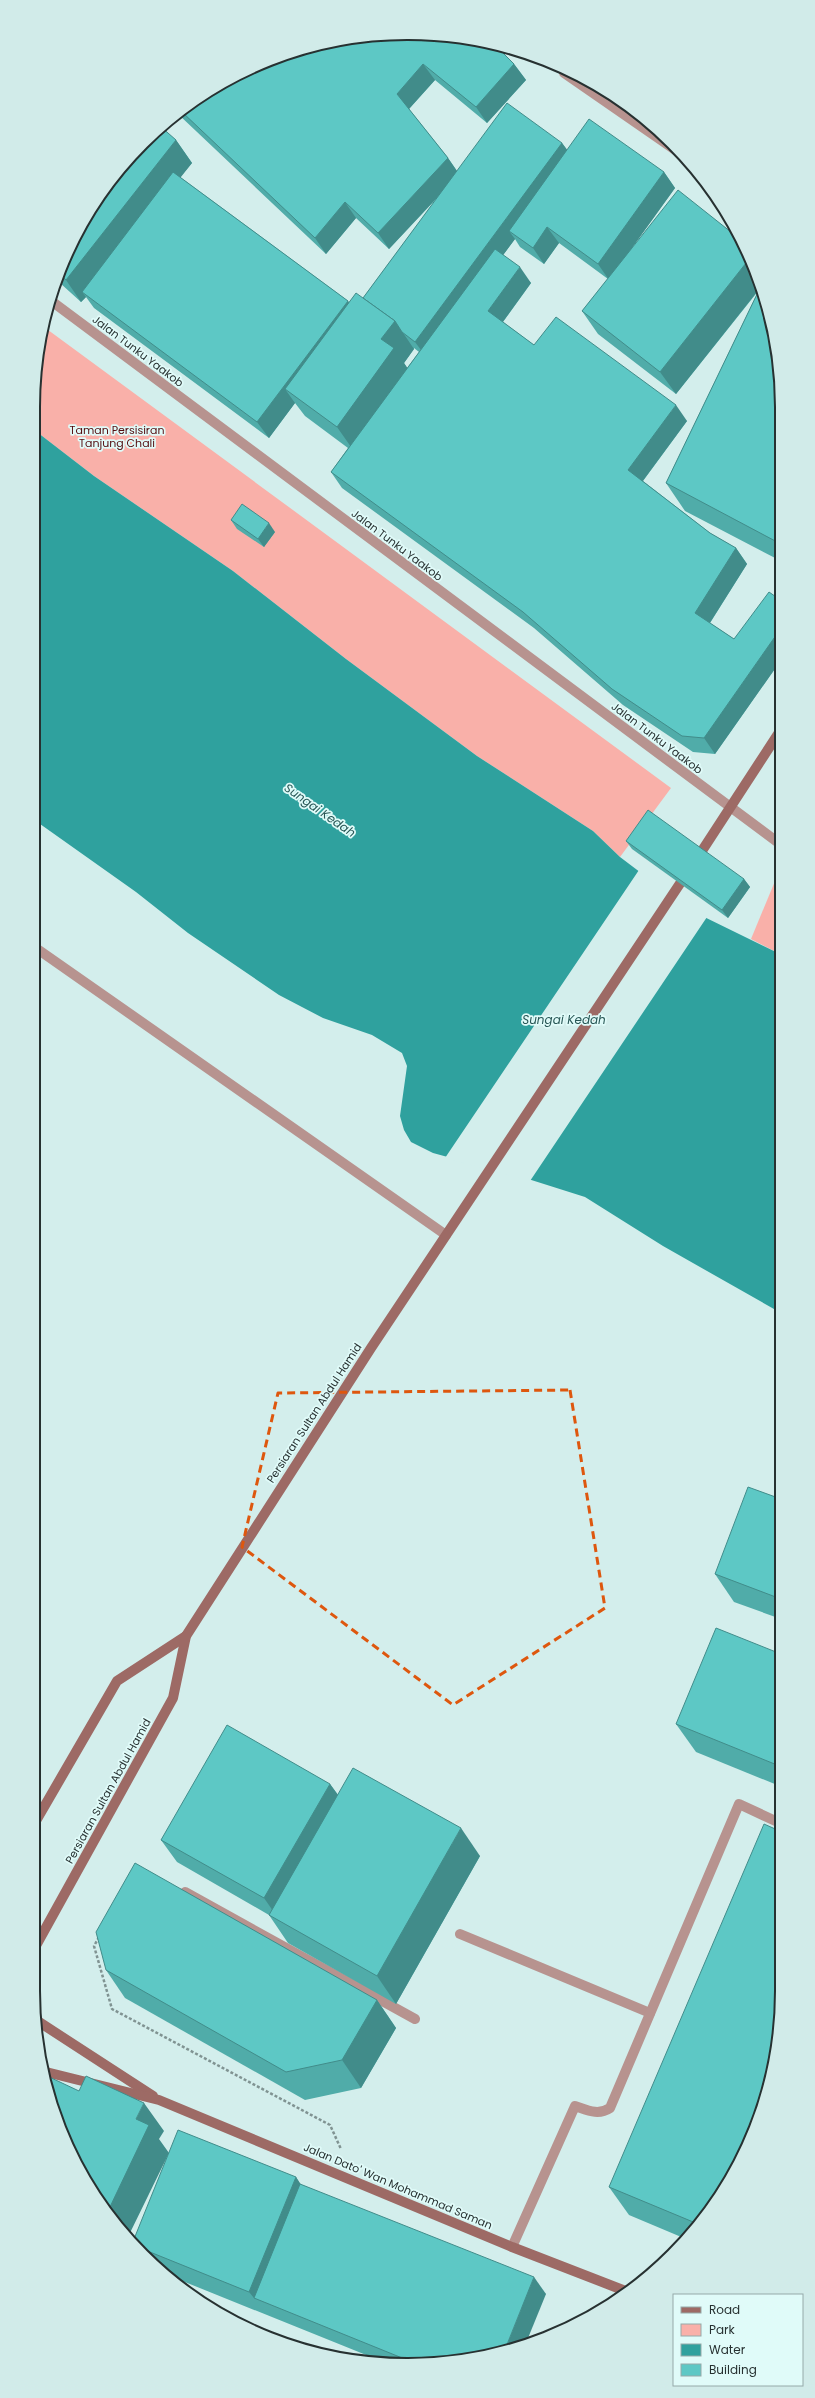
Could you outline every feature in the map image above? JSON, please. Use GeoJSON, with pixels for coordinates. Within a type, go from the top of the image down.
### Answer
{"type":"FeatureCollection","features":[{"type":"Feature","properties":{"kind":"main road","name":"Persiaran Sultan Abdul Hamid"},"geometry":{"type":"LineString","coordinates":[[40,1938],[173,1698],[186,1636],[446,1235],[709,841],[775,739]]}},
{"type":"Feature","properties":{"kind":"main road","name":"Persiaran Sultan Abdul Hamid"},"geometry":{"type":"LineString","coordinates":[[40,1814],[117,1681],[186,1636]]}},
{"type":"Feature","properties":{"kind":"main road","name":"Jalan Dato' Wan Mohammad Saman"},"geometry":{"type":"LineString","coordinates":[[42,2024],[159,2100]]}},
{"type":"Feature","properties":{"kind":"main road","name":"Jalan Dato' Wan Mohammad Saman"},"geometry":{"type":"LineString","coordinates":[[50,2073],[159,2100],[512,2247],[621,2289]]}},
{"type":"Feature","properties":{"kind":"street"},"geometry":{"type":"LineString","coordinates":[[575,81],[653,134]]}},
{"type":"Feature","properties":{"kind":"street","name":"Jalan Tunku Yaakob"},"geometry":{"type":"LineString","coordinates":[[55,304],[730,809],[775,840]]}},
{"type":"Feature","properties":{"kind":"street"},"geometry":{"type":"LineString","coordinates":[[40,951],[446,1235]]}},
{"type":"Feature","properties":{"kind":"street"},"geometry":{"type":"LineString","coordinates":[[512,2247],[575,2106],[597,2112],[604,2112],[610,2108],[738,1804],[775,1821]]}},
{"type":"Feature","properties":{"kind":"street"},"geometry":{"type":"LineString","coordinates":[[172,1885],[277,1938],[415,2018]]}},
{"type":"Feature","properties":{"kind":"street"},"geometry":{"type":"LineString","coordinates":[[460,1934],[650,2013]]}},
{"type":"Feature","properties":{"kind":"path"},"geometry":{"type":"LineString","coordinates":[[101,1933],[94,1946],[112,2009],[330,2125],[344,2156]]}},
{"type":"Feature","properties":{"kind":"highlighted area"},"geometry":{"type":"Polygon","coordinates":[[[570,1390],[605,1608],[453,1705],[242,1547],[278,1393],[570,1390]]]}},
{"type":"Feature","properties":{"kind":"green space","name":"Taman Persisiran Tanjung Chali"},"geometry":{"type":"Polygon","coordinates":[[[48,330],[671,788],[620,857],[593,831],[477,756],[346,659],[233,571],[94,476],[40,434],[41,383],[43,360],[48,330]]]}},
{"type":"Feature","properties":{"kind":"green space"},"geometry":{"type":"Polygon","coordinates":[[[775,881],[775,951],[751,939],[775,881]]]}},
{"type":"Feature","properties":{"kind":"water","name":"Sungai Kedah"},"geometry":{"type":"Polygon","coordinates":[[[40,434],[94,476],[233,571],[346,659],[477,756],[593,831],[620,857],[690,910],[775,952],[775,1310],[663,1246],[585,1197],[525,1178],[433,1153],[411,1142],[404,1130],[400,1116],[407,1066],[402,1053],[372,1035],[323,1018],[279,995],[188,933],[136,892],[40,824],[40,434]]]}},
{"type":"Feature","properties":{"kind":"pier"},"geometry":{"type":"Polygon","coordinates":[[[639,870],[691,909],[707,917],[530,1181],[445,1158],[639,870]]]}},
{"type":"Feature","properties":{"kind":"building"},"geometry":{"type":"Polygon","coordinates":[[[408,40],[455,43],[503,53],[514,64],[476,107],[423,64],[397,94],[448,158],[378,233],[345,202],[315,238],[185,115],[224,89],[267,68],[312,53],[360,43],[408,40]]]}},
{"type":"Feature","properties":{"kind":"building"},"geometry":{"type":"Polygon","coordinates":[[[507,103],[562,143],[415,342],[402,332],[395,321],[363,298],[507,103]]]}},
{"type":"Feature","properties":{"kind":"building"},"geometry":{"type":"Polygon","coordinates":[[[589,119],[664,172],[598,264],[547,227],[533,248],[509,231],[589,119]]]}},
{"type":"Feature","properties":{"kind":"building"},"geometry":{"type":"Polygon","coordinates":[[[165,131],[176,140],[66,280],[64,278],[78,245],[102,203],[131,165],[165,131]]]}},
{"type":"Feature","properties":{"kind":"building"},"geometry":{"type":"Polygon","coordinates":[[[173,172],[348,301],[257,422],[82,292],[173,172]]]}},
{"type":"Feature","properties":{"kind":"building"},"geometry":{"type":"Polygon","coordinates":[[[678,190],[730,231],[746,264],[660,372],[582,311],[678,190]]]}},
{"type":"Feature","properties":{"kind":"building"},"geometry":{"type":"Polygon","coordinates":[[[495,249],[520,267],[488,311],[534,345],[556,317],[676,405],[628,470],[710,533],[736,548],[695,613],[734,639],[769,592],[775,596],[775,637],[704,738],[682,736],[612,689],[523,612],[331,472],[495,249]]]}},
{"type":"Feature","properties":{"kind":"building"},"geometry":{"type":"Polygon","coordinates":[[[356,293],[395,321],[381,339],[394,348],[337,427],[285,389],[356,293]]]}},
{"type":"Feature","properties":{"kind":"building"},"geometry":{"type":"Polygon","coordinates":[[[757,295],[768,336],[774,383],[775,541],[666,483],[757,295]]]}},
{"type":"Feature","properties":{"kind":"building"},"geometry":{"type":"Polygon","coordinates":[[[242,504],[269,523],[258,539],[231,520],[242,504]]]}},
{"type":"Feature","properties":{"kind":"building"},"geometry":{"type":"Polygon","coordinates":[[[648,810],[744,879],[722,910],[626,841],[648,810]]]}},
{"type":"Feature","properties":{"kind":"building"},"geometry":{"type":"Polygon","coordinates":[[[748,1487],[775,1497],[775,1597],[715,1574],[748,1487]]]}},
{"type":"Feature","properties":{"kind":"building"},"geometry":{"type":"Polygon","coordinates":[[[716,1628],[775,1652],[775,1764],[676,1724],[716,1628]]]}},
{"type":"Feature","properties":{"kind":"building"},"geometry":{"type":"Polygon","coordinates":[[[227,1725],[330,1784],[264,1898],[161,1840],[227,1725]]]}},
{"type":"Feature","properties":{"kind":"building"},"geometry":{"type":"Polygon","coordinates":[[[353,1768],[461,1828],[377,1976],[269,1915],[353,1768]]]}},
{"type":"Feature","properties":{"kind":"building"},"geometry":{"type":"Polygon","coordinates":[[[764,1824],[775,1829],[775,1990],[772,2038],[768,2062],[755,2109],[737,2153],[713,2195],[693,2222],[609,2187],[764,1824]]]}},
{"type":"Feature","properties":{"kind":"building"},"geometry":{"type":"Polygon","coordinates":[[[135,1863],[377,2000],[342,2060],[286,2072],[106,1970],[96,1932],[135,1863]]]}},
{"type":"Feature","properties":{"kind":"building"},"geometry":{"type":"Polygon","coordinates":[[[86,2076],[144,2103],[136,2119],[149,2125],[110,2206],[89,2174],[78,2153],[60,2109],[51,2078],[79,2091],[86,2076]]]}},
{"type":"Feature","properties":{"kind":"building"},"geometry":{"type":"Polygon","coordinates":[[[178,2130],[296,2177],[249,2292],[150,2252],[135,2237],[178,2130]]]}},
{"type":"Feature","properties":{"kind":"building"},"geometry":{"type":"Polygon","coordinates":[[[300,2184],[534,2277],[507,2344],[479,2351],[432,2357],[402,2358],[254,2298],[300,2184]]]}}]}
